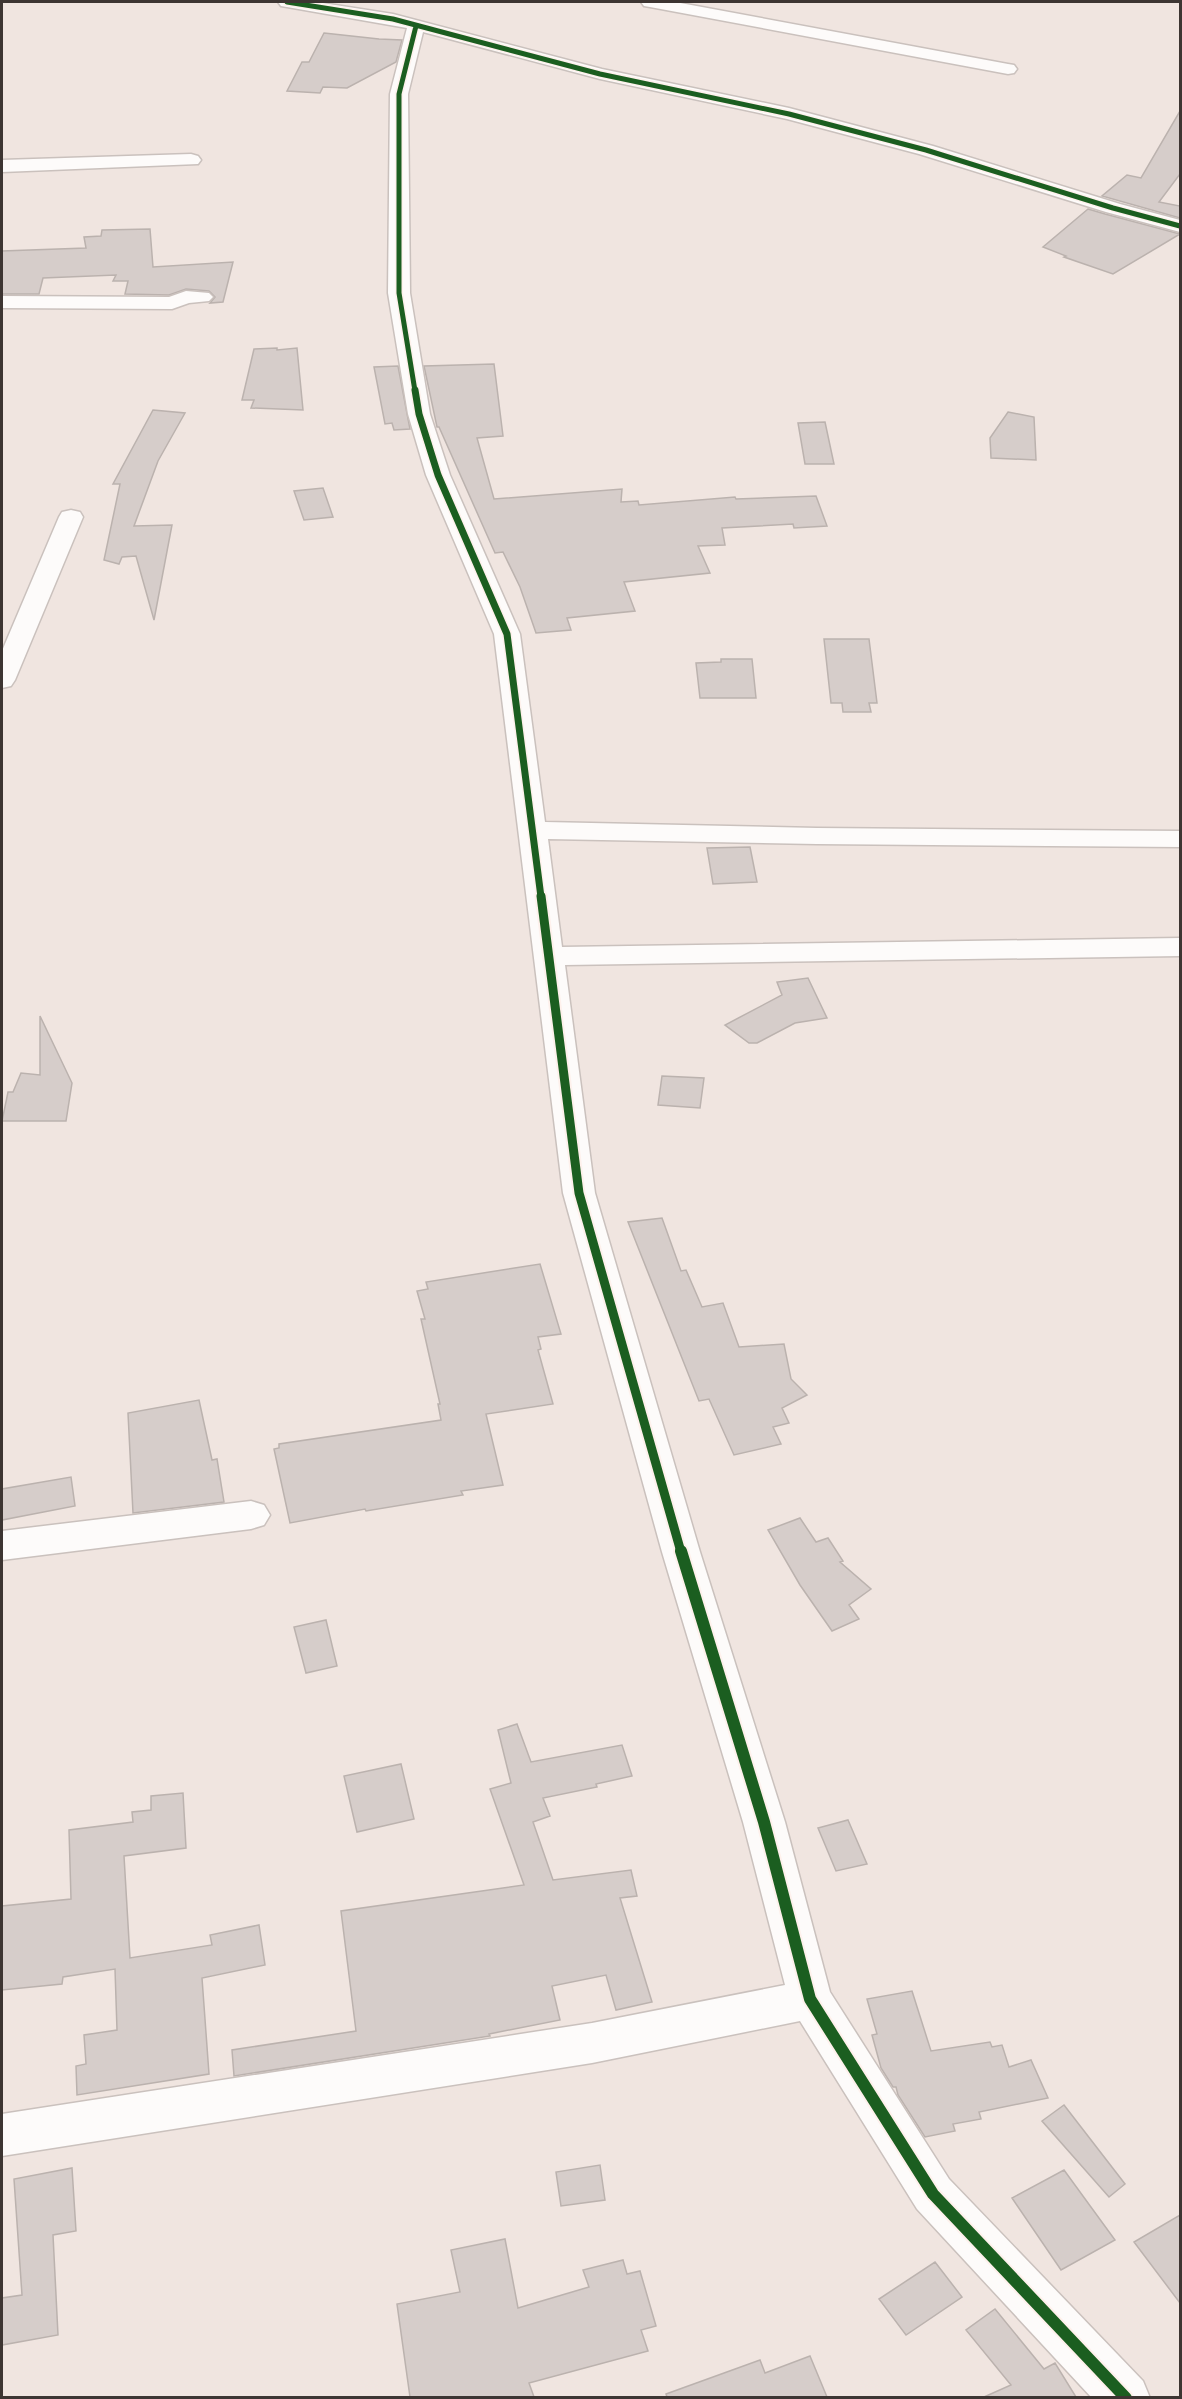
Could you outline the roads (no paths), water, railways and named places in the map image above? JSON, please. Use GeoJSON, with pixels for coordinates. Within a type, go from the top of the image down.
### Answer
{"type":"FeatureCollection","features":[{"type":"Feature","properties":{"kind":"street"},"geometry":{"type":"LineString","coordinates":[[287,2],[407,18],[600,74],[789,114],[926,150],[1102,205],[1180,226]]}},
{"type":"Feature","properties":{"kind":"street"},"geometry":{"type":"LineString","coordinates":[[650,2],[1008,69]]}},
{"type":"Feature","properties":{"kind":"street"},"geometry":{"type":"LineString","coordinates":[[407,18],[399,94],[399,293],[419,414],[438,475],[507,634],[579,1193],[681,1552],[765,1822],[810,1999],[933,2194],[1126,2397]]}},
{"type":"Feature","properties":{"kind":"street"},"geometry":{"type":"LineString","coordinates":[[2,166],[191,160]]}},
{"type":"Feature","properties":{"kind":"street"},"geometry":{"type":"LineString","coordinates":[[2,302],[172,303],[186,297],[201,297]]}},
{"type":"Feature","properties":{"kind":"street"},"geometry":{"type":"LineString","coordinates":[[2,680],[71,517]]}},
{"type":"Feature","properties":{"kind":"street"},"geometry":{"type":"LineString","coordinates":[[531,830],[817,836],[1180,839]]}},
{"type":"Feature","properties":{"kind":"street"},"geometry":{"type":"LineString","coordinates":[[549,956],[1180,947]]}},
{"type":"Feature","properties":{"kind":"street"},"geometry":{"type":"LineString","coordinates":[[2,1546],[251,1515]]}},
{"type":"Feature","properties":{"kind":"street"},"geometry":{"type":"LineString","coordinates":[[2,2135],[592,2043],[810,1999]]}}]}
